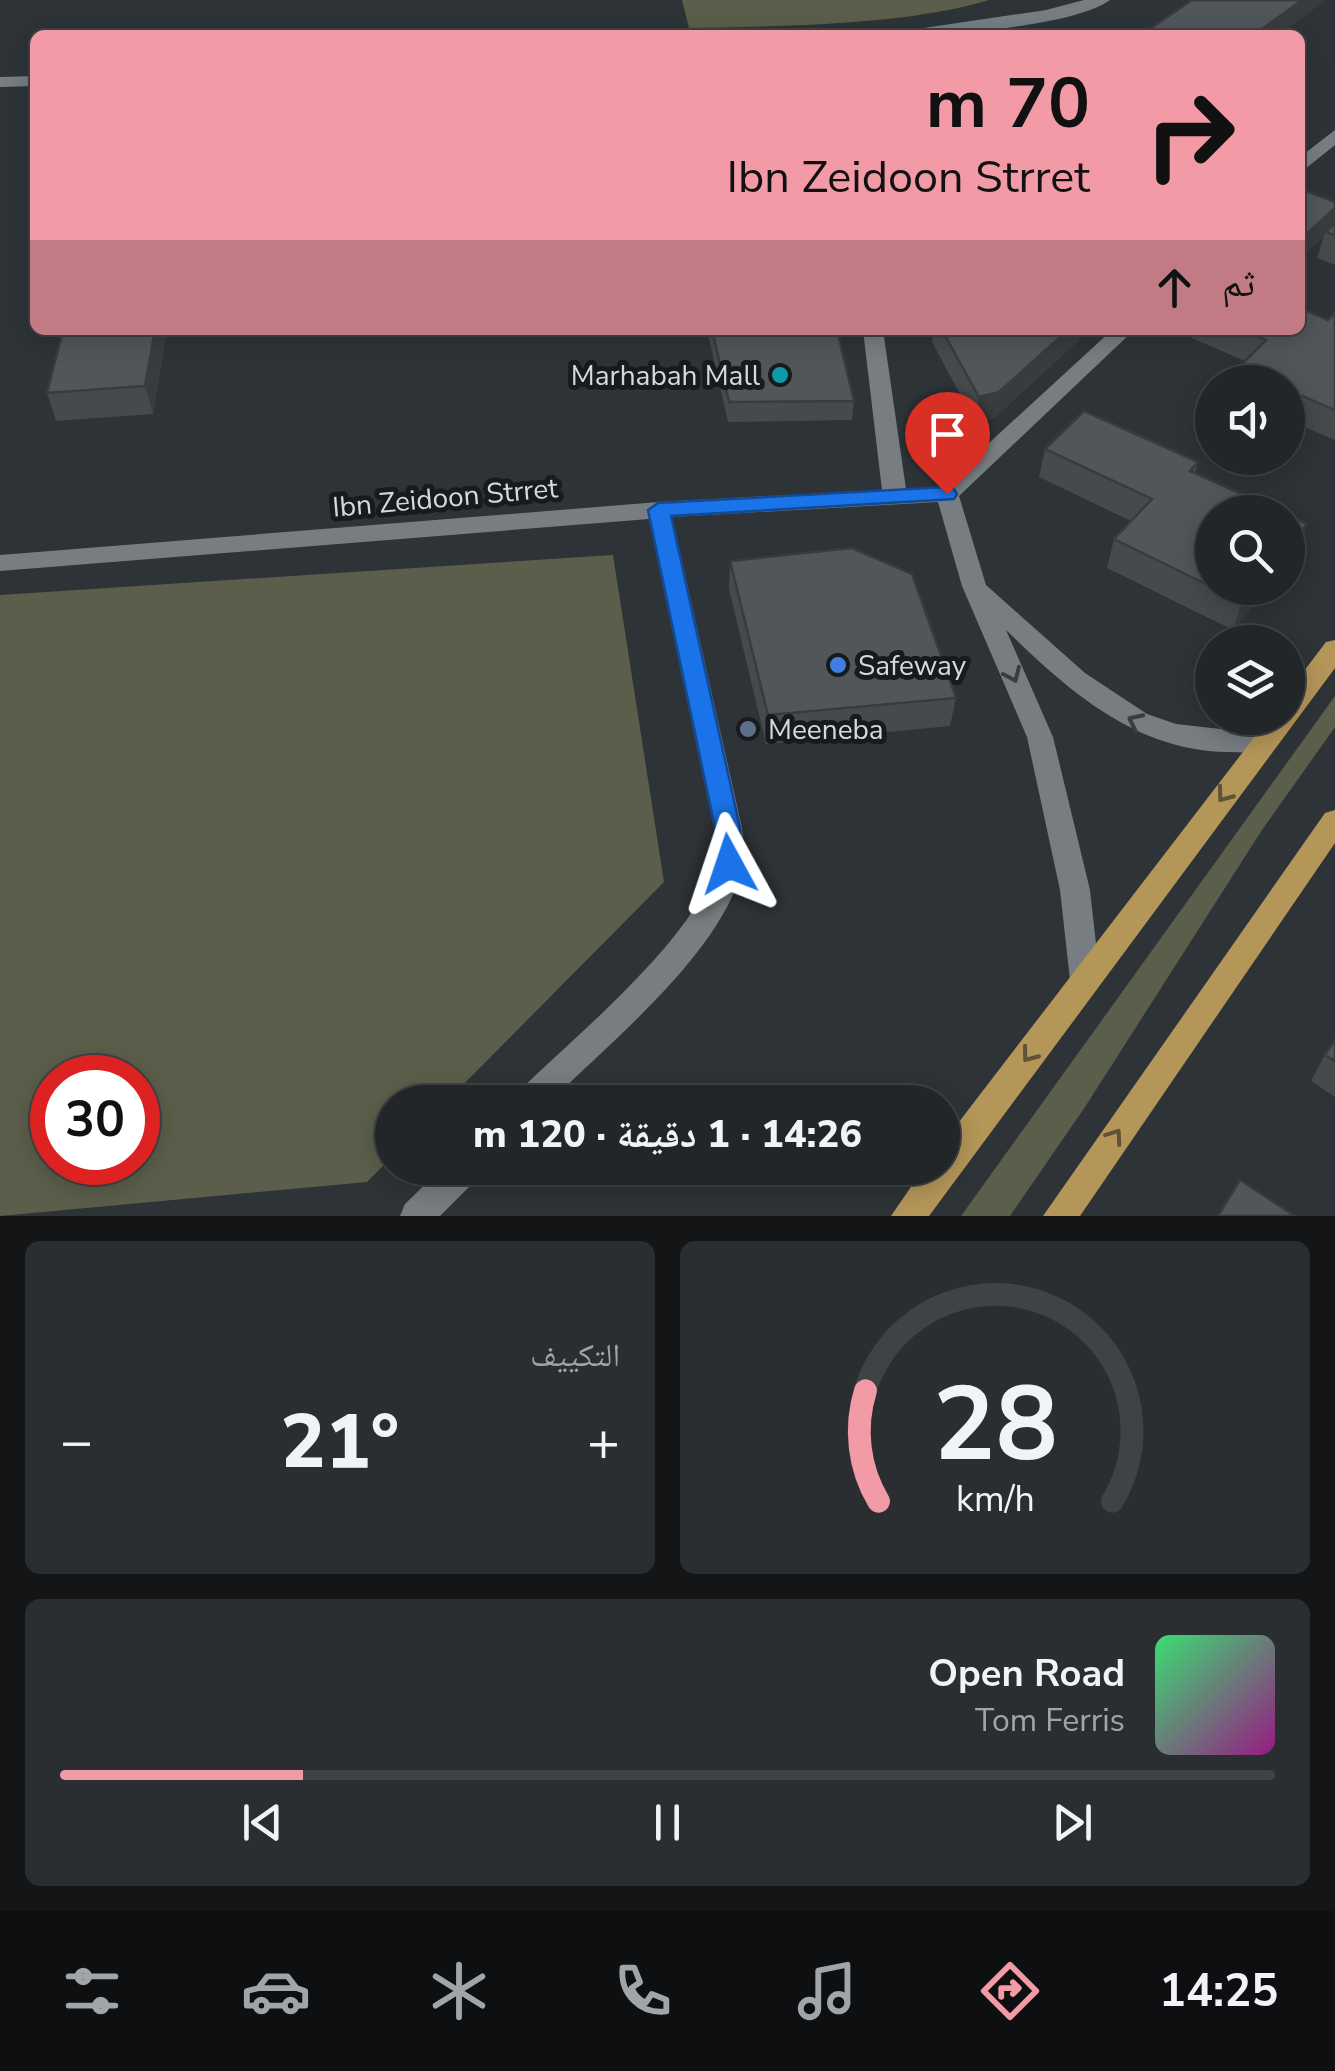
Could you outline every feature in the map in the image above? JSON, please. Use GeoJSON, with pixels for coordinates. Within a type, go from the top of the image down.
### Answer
{"type":"FeatureCollection","features":[{"type":"Feature","properties":{"kind":"main road"},"geometry":{"type":"LineString","coordinates":[[1305,688],[1335,648]]}},
{"type":"Feature","properties":{"kind":"main road"},"geometry":{"type":"LineString","coordinates":[[908,1216],[1269,735]]}},
{"type":"Feature","properties":{"kind":"main road"},"geometry":{"type":"LineString","coordinates":[[1060,1216],[1335,821]]}},
{"type":"Feature","properties":{"kind":"street"},"geometry":{"type":"LineString","coordinates":[[978,30],[1102,0]]}},
{"type":"Feature","properties":{"kind":"street"},"geometry":{"type":"LineString","coordinates":[[0,82],[30,81]]}},
{"type":"Feature","properties":{"kind":"street"},"geometry":{"type":"LineString","coordinates":[[1305,162],[1335,135]]}},
{"type":"Feature","properties":{"kind":"street"},"geometry":{"type":"LineString","coordinates":[[874,335],[895,497]]}},
{"type":"Feature","properties":{"kind":"street"},"geometry":{"type":"LineString","coordinates":[[1085,980],[1075,890],[1040,736],[974,586],[947,494],[1119,335]]}},
{"type":"Feature","properties":{"kind":"street","name":"Ibn Zeidoon Strret"},"geometry":{"type":"LineString","coordinates":[[0,563],[658,510],[947,494]]}},
{"type":"Feature","properties":{"kind":"street"},"geometry":{"type":"LineString","coordinates":[[547,1085],[680,953],[712,908],[729,864],[728,828],[658,510]]}},
{"type":"Feature","properties":{"kind":"street"},"geometry":{"type":"LineString","coordinates":[[974,586],[1109,708],[1180,738],[1225,744],[1256,735]]}},
{"type":"Feature","properties":{"kind":"street"},"geometry":{"type":"LineString","coordinates":[[417,1216],[448,1185]]}},
{"type":"Feature","properties":{"kind":"green space"},"geometry":{"type":"Polygon","coordinates":[[[682,0],[989,0],[880,20],[689,28],[682,0]]]}},
{"type":"Feature","properties":{"kind":"green space"},"geometry":{"type":"Polygon","coordinates":[[[613,555],[664,882],[463,1085],[375,1085],[375,1174],[367,1182],[0,1216],[0,595],[613,555]]]}},
{"type":"Feature","properties":{"kind":"green space"},"geometry":{"type":"Polygon","coordinates":[[[1335,696],[1335,727],[1262,830],[1085,1107],[1010,1216],[961,1216],[1335,696]]]}},
{"type":"Feature","properties":{"kind":"building"},"geometry":{"type":"Polygon","coordinates":[[[1192,0],[1302,0],[1261,30],[1148,30],[1192,0]]]}},
{"type":"Feature","properties":{"kind":"building"},"geometry":{"type":"Polygon","coordinates":[[[1305,191],[1335,202],[1335,208],[1305,235],[1305,191]]]}},
{"type":"Feature","properties":{"kind":"building"},"geometry":{"type":"Polygon","coordinates":[[[1305,310],[1328,320],[1335,313],[1335,410],[1305,397],[1305,365],[1241,365],[1266,340],[1254,335],[1305,335],[1305,310]]]}},
{"type":"Feature","properties":{"kind":"building"},"geometry":{"type":"Polygon","coordinates":[[[62,335],[154,335],[145,386],[47,393],[62,335]]]}},
{"type":"Feature","properties":{"kind":"building","name":"Marhabah Mall"},"geometry":{"type":"Polygon","coordinates":[[[713,335],[838,335],[854,401],[729,402],[713,335]]]}},
{"type":"Feature","properties":{"kind":"building"},"geometry":{"type":"Polygon","coordinates":[[[945,335],[1062,335],[999,392],[979,397],[945,335]]]}},
{"type":"Feature","properties":{"kind":"building"},"geometry":{"type":"Polygon","coordinates":[[[1084,411],[1195,461],[1190,471],[1195,475],[1244,495],[1195,495],[1195,579],[1114,539],[1152,499],[1045,449],[1084,411]]]}},
{"type":"Feature","properties":{"kind":"building","name":"Safeway"},"geometry":{"type":"Polygon","coordinates":[[[852,548],[912,574],[956,698],[768,715],[730,561],[852,548]]]}},
{"type":"Feature","properties":{"kind":"building"},"geometry":{"type":"Polygon","coordinates":[[[1335,1040],[1335,1061],[1325,1055],[1335,1040]]]}},
{"type":"Feature","properties":{"kind":"building"},"geometry":{"type":"Polygon","coordinates":[[[1240,1180],[1295,1216],[1218,1216],[1240,1180]]]}},
{"type":"Feature","properties":{"kind":"place","name":"Marhabah Mall"},"geometry":{"type":"Point","coordinates":[780,375]}},
{"type":"Feature","properties":{"kind":"place","name":"Safeway"},"geometry":{"type":"Point","coordinates":[838,665]}},
{"type":"Feature","properties":{"kind":"place","name":"Meeneba"},"geometry":{"type":"Point","coordinates":[748,729]}},
{"type":"Feature","properties":{"kind":"route"},"geometry":{"type":"LineString","coordinates":[[729,864],[728,828],[658,510],[947,494]]}}]}
